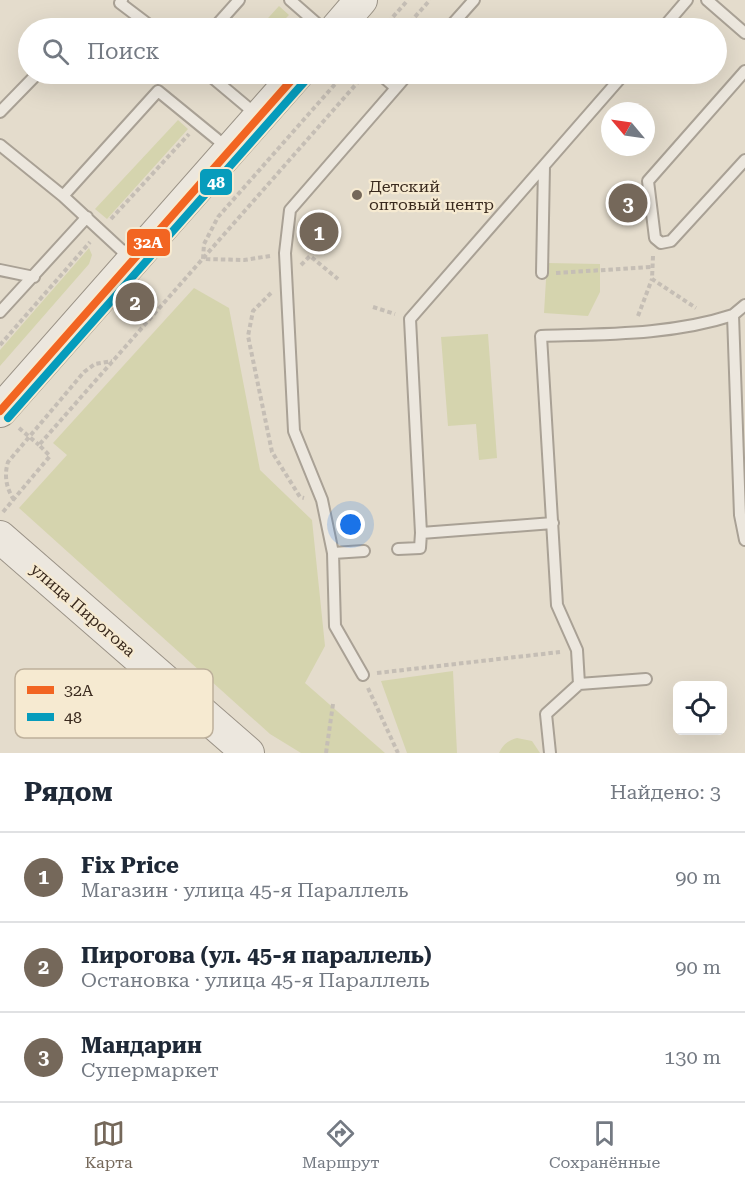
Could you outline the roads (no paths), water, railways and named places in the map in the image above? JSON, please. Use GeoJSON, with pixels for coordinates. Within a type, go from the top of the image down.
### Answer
{"type":"FeatureCollection","features":[{"type":"Feature","properties":{"kind":"main road"},"geometry":{"type":"LineString","coordinates":[[346,18],[361,0]]}},
{"type":"Feature","properties":{"kind":"main road"},"geometry":{"type":"LineString","coordinates":[[0,411],[288,84]]}},
{"type":"Feature","properties":{"kind":"main road","name":"улица Пирогова"},"geometry":{"type":"LineString","coordinates":[[0,537],[150,669]]}},
{"type":"Feature","properties":{"kind":"main road","name":"улица Пирогова"},"geometry":{"type":"LineString","coordinates":[[213,724],[245,752]]}},
{"type":"Feature","properties":{"kind":"lane"},"geometry":{"type":"LineString","coordinates":[[122,0],[120,3],[140,18]]}},
{"type":"Feature","properties":{"kind":"lane"},"geometry":{"type":"LineString","coordinates":[[222,18],[239,0]]}},
{"type":"Feature","properties":{"kind":"lane"},"geometry":{"type":"LineString","coordinates":[[290,0],[311,18]]}},
{"type":"Feature","properties":{"kind":"lane"},"geometry":{"type":"LineString","coordinates":[[458,18],[474,0]]}},
{"type":"Feature","properties":{"kind":"lane"},"geometry":{"type":"LineString","coordinates":[[672,18],[687,0]]}},
{"type":"Feature","properties":{"kind":"lane"},"geometry":{"type":"LineString","coordinates":[[707,0],[745,33]]}},
{"type":"Feature","properties":{"kind":"lane"},"geometry":{"type":"LineString","coordinates":[[745,71],[648,181],[655,238],[662,243],[671,241],[745,160]]}},
{"type":"Feature","properties":{"kind":"lane"},"geometry":{"type":"LineString","coordinates":[[0,112],[27,84]]}},
{"type":"Feature","properties":{"kind":"lane"},"geometry":{"type":"LineString","coordinates":[[220,84],[258,116]]}},
{"type":"Feature","properties":{"kind":"lane"},"geometry":{"type":"LineString","coordinates":[[391,84],[396,88]]}},
{"type":"Feature","properties":{"kind":"lane"},"geometry":{"type":"LineString","coordinates":[[363,675],[335,626],[333,553],[322,500],[294,431],[288,276],[285,253],[290,210],[399,84]]}},
{"type":"Feature","properties":{"kind":"lane"},"geometry":{"type":"LineString","coordinates":[[398,549],[420,548],[421,532],[410,319],[615,84]]}},
{"type":"Feature","properties":{"kind":"lane"},"geometry":{"type":"LineString","coordinates":[[63,196],[158,91],[229,149]]}},
{"type":"Feature","properties":{"kind":"lane"},"geometry":{"type":"LineString","coordinates":[[0,145],[63,196],[133,260]]}},
{"type":"Feature","properties":{"kind":"lane"},"geometry":{"type":"LineString","coordinates":[[542,273],[544,166]]}},
{"type":"Feature","properties":{"kind":"lane"},"geometry":{"type":"LineString","coordinates":[[0,312],[87,217]]}},
{"type":"Feature","properties":{"kind":"lane"},"geometry":{"type":"LineString","coordinates":[[0,270],[34,277]]}},
{"type":"Feature","properties":{"kind":"lane"},"geometry":{"type":"LineString","coordinates":[[579,684],[577,650],[557,605],[541,336],[631,333],[706,324],[733,315],[745,305]]}},
{"type":"Feature","properties":{"kind":"lane"},"geometry":{"type":"LineString","coordinates":[[733,315],[745,540]]}},
{"type":"Feature","properties":{"kind":"lane"},"geometry":{"type":"LineString","coordinates":[[421,532],[553,522]]}},
{"type":"Feature","properties":{"kind":"lane"},"geometry":{"type":"LineString","coordinates":[[333,553],[364,551]]}},
{"type":"Feature","properties":{"kind":"lane"},"geometry":{"type":"LineString","coordinates":[[550,753],[546,714],[579,684],[646,679]]}},
{"type":"Feature","properties":{"kind":"place","name":"Детский оптовый центр"},"geometry":{"type":"Point","coordinates":[357,195]}},
{"type":"Feature","properties":{"kind":"place","name":"Мандарин"},"geometry":{"type":"Point","coordinates":[628,203]}},
{"type":"Feature","properties":{"kind":"place","name":"Fix Price"},"geometry":{"type":"Point","coordinates":[319,232]}},
{"type":"Feature","properties":{"kind":"place","name":"Пирогова (ул. 45-я параллель)"},"geometry":{"type":"Point","coordinates":[135,302]}}]}
